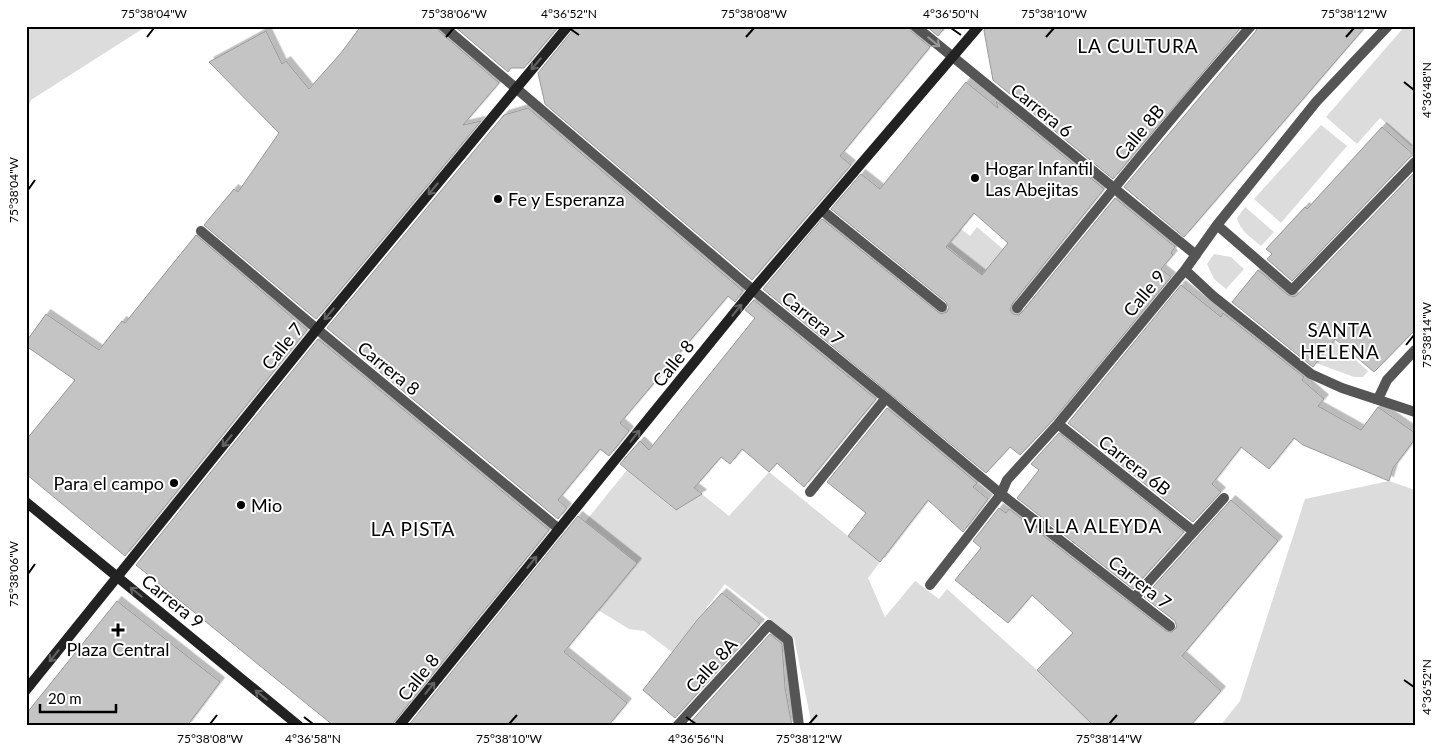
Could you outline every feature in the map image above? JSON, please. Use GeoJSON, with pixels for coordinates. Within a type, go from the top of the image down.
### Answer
{"type":"FeatureCollection","features":[{"type":"Feature","properties":{"kind":"main road","name":"Calle 7"},"geometry":{"type":"LineString","coordinates":[[26,690],[317,329],[568,26]]}},
{"type":"Feature","properties":{"kind":"main road","name":"Calle 8"},"geometry":{"type":"LineString","coordinates":[[399,726],[753,290],[823,211],[979,26]]}},
{"type":"Feature","properties":{"kind":"main road","name":"Carrera 9"},"geometry":{"type":"LineString","coordinates":[[26,502],[299,726]]}},
{"type":"Feature","properties":{"kind":"street","name":"Carrera 7"},"geometry":{"type":"LineString","coordinates":[[443,26],[753,290],[1001,494],[1170,626]]}},
{"type":"Feature","properties":{"kind":"street","name":"Carrera 6"},"geometry":{"type":"LineString","coordinates":[[915,26],[1196,255]]}},
{"type":"Feature","properties":{"kind":"street","name":"Calle 8B"},"geometry":{"type":"LineString","coordinates":[[1017,308],[1113,188],[1251,26]]}},
{"type":"Feature","properties":{"kind":"street","name":"Calle 9"},"geometry":{"type":"LineString","coordinates":[[930,584],[1001,494],[1007,480],[1058,424],[1185,270],[1217,225],[1316,102],[1388,26]]}},
{"type":"Feature","properties":{"kind":"street"},"geometry":{"type":"LineString","coordinates":[[1217,225],[1292,290],[1415,162]]}},
{"type":"Feature","properties":{"kind":"street"},"geometry":{"type":"LineString","coordinates":[[823,211],[942,307]]}},
{"type":"Feature","properties":{"kind":"street","name":"Carrera 8"},"geometry":{"type":"LineString","coordinates":[[201,231],[559,529]]}},
{"type":"Feature","properties":{"kind":"street"},"geometry":{"type":"LineString","coordinates":[[1185,270],[1213,296],[1311,374],[1342,388],[1415,412]]}},
{"type":"Feature","properties":{"kind":"street"},"geometry":{"type":"LineString","coordinates":[[1378,399],[1386,380],[1415,350]]}},
{"type":"Feature","properties":{"kind":"street"},"geometry":{"type":"LineString","coordinates":[[810,492],[886,398]]}},
{"type":"Feature","properties":{"kind":"street","name":"Carrera 6B"},"geometry":{"type":"LineString","coordinates":[[1058,424],[1193,531]]}},
{"type":"Feature","properties":{"kind":"street"},"geometry":{"type":"LineString","coordinates":[[1134,598],[1224,498]]}},
{"type":"Feature","properties":{"kind":"street","name":"Calle 8A"},"geometry":{"type":"LineString","coordinates":[[678,726],[769,625],[788,640],[799,726]]}},
{"type":"Feature","properties":{"kind":"shaded area"},"geometry":{"type":"Polygon","coordinates":[[[26,26],[147,26],[31,100],[26,112],[26,26]]]}},
{"type":"Feature","properties":{"kind":"shaded area"},"geometry":{"type":"Polygon","coordinates":[[[1405,26],[1415,26],[1415,145],[1411,146],[1380,118],[1357,144],[1326,117],[1405,26]]]}},
{"type":"Feature","properties":{"kind":"shaded area"},"geometry":{"type":"Polygon","coordinates":[[[1321,125],[1347,146],[1281,223],[1254,199],[1321,125]]]}},
{"type":"Feature","properties":{"kind":"shaded area"},"geometry":{"type":"Polygon","coordinates":[[[1245,207],[1274,232],[1261,246],[1247,234],[1239,223],[1237,218],[1245,207]]]}},
{"type":"Feature","properties":{"kind":"shaded area"},"geometry":{"type":"Polygon","coordinates":[[[977,227],[1003,249],[982,275],[947,246],[961,229],[970,236],[977,227]]]}},
{"type":"Feature","properties":{"kind":"shaded area"},"geometry":{"type":"Polygon","coordinates":[[[1214,254],[1231,257],[1244,269],[1226,289],[1214,279],[1207,264],[1214,254]]]}},
{"type":"Feature","properties":{"kind":"shaded area"},"geometry":{"type":"Polygon","coordinates":[[[1334,341],[1368,371],[1363,377],[1354,377],[1316,363],[1334,341]]]}},
{"type":"Feature","properties":{"kind":"shaded area"},"geometry":{"type":"Polygon","coordinates":[[[627,470],[675,510],[702,494],[729,516],[769,472],[880,562],[868,578],[885,617],[915,581],[939,599],[947,589],[1037,670],[1094,726],[812,726],[794,638],[725,584],[672,652],[644,631],[629,629],[598,610],[585,522],[627,470]]]}},
{"type":"Feature","properties":{"kind":"shaded area"},"geometry":{"type":"Polygon","coordinates":[[[1389,481],[1415,490],[1415,726],[1220,726],[1240,701],[1305,499],[1389,481]]]}},
{"type":"Feature","properties":{"kind":"building"},"geometry":{"type":"Polygon","coordinates":[[[361,26],[436,26],[439,31],[499,83],[463,125],[481,121],[316,319],[204,225],[234,189],[238,192],[279,133],[209,62],[266,31],[282,64],[286,61],[309,89],[341,53],[361,26]]]}},
{"type":"Feature","properties":{"kind":"building"},"geometry":{"type":"Polygon","coordinates":[[[454,26],[559,26],[524,68],[511,68],[508,72],[454,26]]]}},
{"type":"Feature","properties":{"kind":"building"},"geometry":{"type":"Polygon","coordinates":[[[575,26],[908,26],[911,31],[930,47],[840,156],[851,165],[752,280],[545,104],[538,73],[575,26]]]}},
{"type":"Feature","properties":{"kind":"building"},"geometry":{"type":"Polygon","coordinates":[[[926,26],[946,26],[938,36],[926,26]]]}},
{"type":"Feature","properties":{"kind":"building"},"geometry":{"type":"Polygon","coordinates":[[[986,26],[1242,26],[1113,179],[993,80],[984,31],[986,26]]]}},
{"type":"Feature","properties":{"kind":"building"},"geometry":{"type":"Polygon","coordinates":[[[1258,26],[1366,26],[1184,237],[1124,187],[1256,31],[1258,26]]]}},
{"type":"Feature","properties":{"kind":"building"},"geometry":{"type":"Polygon","coordinates":[[[966,82],[998,108],[996,101],[1104,189],[1012,304],[1010,310],[1013,314],[1019,315],[1022,312],[1115,198],[1175,247],[1171,253],[1173,255],[1161,269],[1171,277],[1053,420],[1020,455],[1010,447],[986,473],[763,289],[822,219],[938,312],[941,314],[947,312],[949,308],[946,302],[831,209],[861,174],[880,189],[966,82]],[[974,213],[946,247],[982,275],[1008,243],[974,213]]]}},
{"type":"Feature","properties":{"kind":"building"},"geometry":{"type":"Polygon","coordinates":[[[528,108],[743,291],[735,302],[728,296],[620,423],[629,431],[609,456],[600,449],[558,500],[567,508],[558,519],[327,328],[504,115],[528,108]]]}},
{"type":"Feature","properties":{"kind":"building"},"geometry":{"type":"Polygon","coordinates":[[[1382,127],[1414,155],[1292,281],[1267,259],[1272,254],[1266,249],[1305,207],[1307,209],[1382,127]]]}},
{"type":"Feature","properties":{"kind":"building"},"geometry":{"type":"Polygon","coordinates":[[[1415,172],[1415,330],[1374,372],[1335,339],[1313,367],[1232,302],[1258,270],[1288,295],[1294,297],[1297,295],[1415,172]]]}},
{"type":"Feature","properties":{"kind":"building"},"geometry":{"type":"Polygon","coordinates":[[[196,235],[307,330],[125,556],[26,474],[26,440],[75,380],[26,346],[26,342],[46,314],[99,350],[122,321],[125,323],[196,235]]]}},
{"type":"Feature","properties":{"kind":"building"},"geometry":{"type":"Polygon","coordinates":[[[1181,285],[1221,317],[1223,313],[1304,377],[1302,380],[1324,399],[1318,406],[1361,430],[1378,407],[1415,433],[1415,439],[1393,468],[1389,481],[1303,445],[1294,438],[1269,469],[1241,447],[1212,484],[1221,492],[1193,522],[1068,423],[1181,285]]]}},
{"type":"Feature","properties":{"kind":"building"},"geometry":{"type":"Polygon","coordinates":[[[754,300],[876,399],[804,487],[777,463],[769,472],[742,449],[730,464],[721,457],[694,488],[702,494],[676,510],[620,464],[640,441],[649,450],[755,318],[745,310],[754,300]]]}},
{"type":"Feature","properties":{"kind":"building"},"geometry":{"type":"Polygon","coordinates":[[[318,339],[549,530],[392,726],[334,726],[136,565],[318,339]]]}},
{"type":"Feature","properties":{"kind":"building"},"geometry":{"type":"Polygon","coordinates":[[[887,408],[977,483],[973,487],[988,499],[963,532],[928,500],[880,562],[848,536],[866,513],[827,482],[887,408]]]}},
{"type":"Feature","properties":{"kind":"building"},"geometry":{"type":"Polygon","coordinates":[[[1059,433],[1184,532],[1133,589],[1017,498],[1039,470],[1031,464],[1059,433]]]}},
{"type":"Feature","properties":{"kind":"building"},"geometry":{"type":"Polygon","coordinates":[[[1231,500],[1278,541],[1182,656],[1221,691],[1190,726],[1094,726],[1037,670],[1073,633],[1032,595],[1008,623],[955,580],[981,548],[973,541],[999,508],[1006,513],[1009,509],[1166,631],[1172,632],[1177,627],[1175,621],[1144,597],[1231,500]]]}},
{"type":"Feature","properties":{"kind":"building"},"geometry":{"type":"Polygon","coordinates":[[[578,516],[637,563],[564,652],[627,703],[608,726],[408,726],[578,516]]]}},
{"type":"Feature","properties":{"kind":"building"},"geometry":{"type":"Polygon","coordinates":[[[722,593],[760,624],[675,718],[643,690],[698,619],[722,593]]]}},
{"type":"Feature","properties":{"kind":"building"},"geometry":{"type":"Polygon","coordinates":[[[117,601],[220,682],[187,726],[26,726],[26,714],[117,601]]]}},
{"type":"Feature","properties":{"kind":"building"},"geometry":{"type":"Polygon","coordinates":[[[770,634],[782,644],[785,688],[792,726],[687,726],[770,634]]]}},
{"type":"Feature","properties":{"kind":"place","name":"Hogar Infantil Las Abejitas"},"geometry":{"type":"Point","coordinates":[975,178]}},
{"type":"Feature","properties":{"kind":"place","name":"Fe y Esperanza"},"geometry":{"type":"Point","coordinates":[498,199]}},
{"type":"Feature","properties":{"kind":"place","name":"Para el campo"},"geometry":{"type":"Point","coordinates":[174,483]}},
{"type":"Feature","properties":{"kind":"place","name":"Mio"},"geometry":{"type":"Point","coordinates":[241,505]}},
{"type":"Feature","properties":{"kind":"place","name":"Plaza Central"},"geometry":{"type":"Point","coordinates":[118,630]}},
{"type":"Feature","properties":{"kind":"district","name":"LA CULTURA"},"geometry":{"type":"Point","coordinates":[1138,45]}},
{"type":"Feature","properties":{"kind":"district","name":"SANTA HELENA"},"geometry":{"type":"Point","coordinates":[1340,340]}},
{"type":"Feature","properties":{"kind":"district","name":"VILLA ALEYDA"},"geometry":{"type":"Point","coordinates":[1093,525]}},
{"type":"Feature","properties":{"kind":"district","name":"LA PISTA"},"geometry":{"type":"Point","coordinates":[413,528]}}]}
